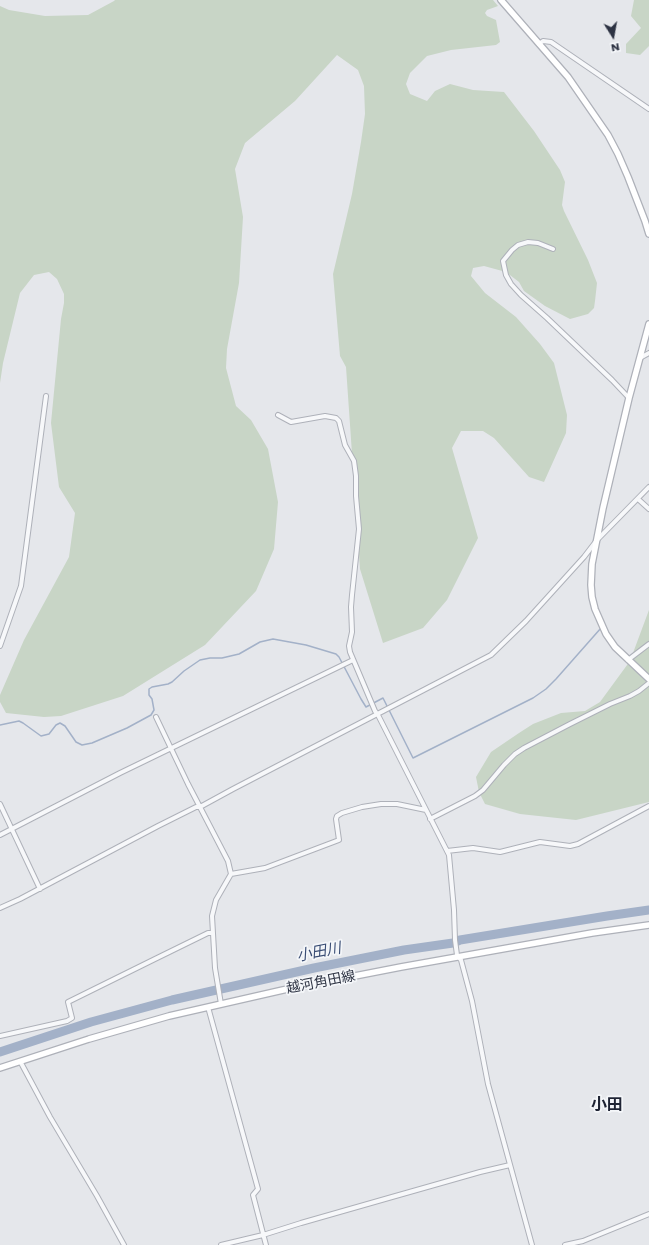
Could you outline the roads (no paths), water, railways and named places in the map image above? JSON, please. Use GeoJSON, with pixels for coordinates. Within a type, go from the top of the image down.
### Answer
{"type":"FeatureCollection","features":[{"type":"Feature","properties":{"kind":"main road"},"geometry":{"type":"LineString","coordinates":[[501,0],[568,77],[608,135],[628,177],[649,234]]}},
{"type":"Feature","properties":{"kind":"main road"},"geometry":{"type":"LineString","coordinates":[[649,324],[618,442],[592,564],[592,597],[599,621],[615,647],[649,679]]}},
{"type":"Feature","properties":{"kind":"main road","name":"越河角田線"},"geometry":{"type":"LineString","coordinates":[[0,1068],[169,1016],[282,990],[592,933],[649,925]]}},
{"type":"Feature","properties":{"kind":"street"},"geometry":{"type":"LineString","coordinates":[[539,44],[543,41],[551,42],[649,109]]}},
{"type":"Feature","properties":{"kind":"street"},"geometry":{"type":"LineString","coordinates":[[553,249],[533,242],[518,244],[503,261],[506,275],[511,284],[521,295],[547,318],[629,398]]}},
{"type":"Feature","properties":{"kind":"street"},"geometry":{"type":"LineString","coordinates":[[640,358],[649,353]]}},
{"type":"Feature","properties":{"kind":"street"},"geometry":{"type":"LineString","coordinates":[[0,646],[21,586],[46,396]]}},
{"type":"Feature","properties":{"kind":"street"},"geometry":{"type":"LineString","coordinates":[[278,415],[291,422],[325,416],[336,418],[339,421],[345,445],[354,461],[358,529],[351,607],[352,632],[349,646],[353,660],[375,711],[447,852],[451,870],[455,940],[458,955],[461,960],[472,1001],[488,1084],[532,1245]]}},
{"type":"Feature","properties":{"kind":"street"},"geometry":{"type":"LineString","coordinates":[[0,908],[40,889],[158,826],[196,807],[200,807],[491,655],[544,601],[584,557],[597,540],[638,500],[649,487]]}},
{"type":"Feature","properties":{"kind":"street"},"geometry":{"type":"LineString","coordinates":[[638,500],[649,509]]}},
{"type":"Feature","properties":{"kind":"street"},"geometry":{"type":"LineString","coordinates":[[628,660],[649,644]]}},
{"type":"Feature","properties":{"kind":"street"},"geometry":{"type":"LineString","coordinates":[[0,835],[353,660]]}},
{"type":"Feature","properties":{"kind":"street"},"geometry":{"type":"LineString","coordinates":[[430,819],[475,796],[483,790],[504,765],[515,754],[524,748],[577,720],[630,696],[639,691],[649,682]]}},
{"type":"Feature","properties":{"kind":"street"},"geometry":{"type":"LineString","coordinates":[[156,717],[228,861],[231,874],[216,900],[212,916],[215,968],[221,1004]]}},
{"type":"Feature","properties":{"kind":"street"},"geometry":{"type":"LineString","coordinates":[[0,804],[40,889]]}},
{"type":"Feature","properties":{"kind":"street"},"geometry":{"type":"LineString","coordinates":[[231,874],[265,868],[340,840],[336,819],[342,813],[362,807],[381,804],[397,804],[426,810]]}},
{"type":"Feature","properties":{"kind":"street"},"geometry":{"type":"LineString","coordinates":[[447,852],[473,848],[500,852],[540,842],[570,846],[578,844],[649,806]]}},
{"type":"Feature","properties":{"kind":"street"},"geometry":{"type":"LineString","coordinates":[[0,1036],[67,1021],[72,1018],[68,1002],[155,958],[208,933],[212,933]]}},
{"type":"Feature","properties":{"kind":"street"},"geometry":{"type":"LineString","coordinates":[[208,1008],[258,1189],[253,1195],[266,1245]]}},
{"type":"Feature","properties":{"kind":"street"},"geometry":{"type":"LineString","coordinates":[[20,1061],[50,1117],[124,1245]]}},
{"type":"Feature","properties":{"kind":"street"},"geometry":{"type":"LineString","coordinates":[[221,1245],[263,1235],[366,1204],[510,1164]]}},
{"type":"Feature","properties":{"kind":"street"},"geometry":{"type":"LineString","coordinates":[[565,1245],[583,1241],[649,1214]]}},
{"type":"Feature","properties":{"kind":"waterway"},"geometry":{"type":"LineString","coordinates":[[0,725],[19,721],[41,736],[49,734],[56,725],[60,723],[65,726],[76,742],[82,745],[92,743],[127,728],[151,715],[154,710],[152,699],[149,695],[149,689],[152,687],[172,682],[184,671],[200,660],[222,658],[239,654],[260,642],[273,639],[306,645],[336,654],[366,707],[383,698],[413,758],[533,698],[546,689],[556,679],[601,628]]}},
{"type":"Feature","properties":{"kind":"waterway","name":"小田川"},"geometry":{"type":"LineString","coordinates":[[0,1052],[91,1022],[172,1000],[314,968],[404,950],[453,943],[460,940],[649,910]]}},
{"type":"Feature","properties":{"kind":"district","name":"小田"},"geometry":{"type":"Point","coordinates":[607,1106]}}]}
